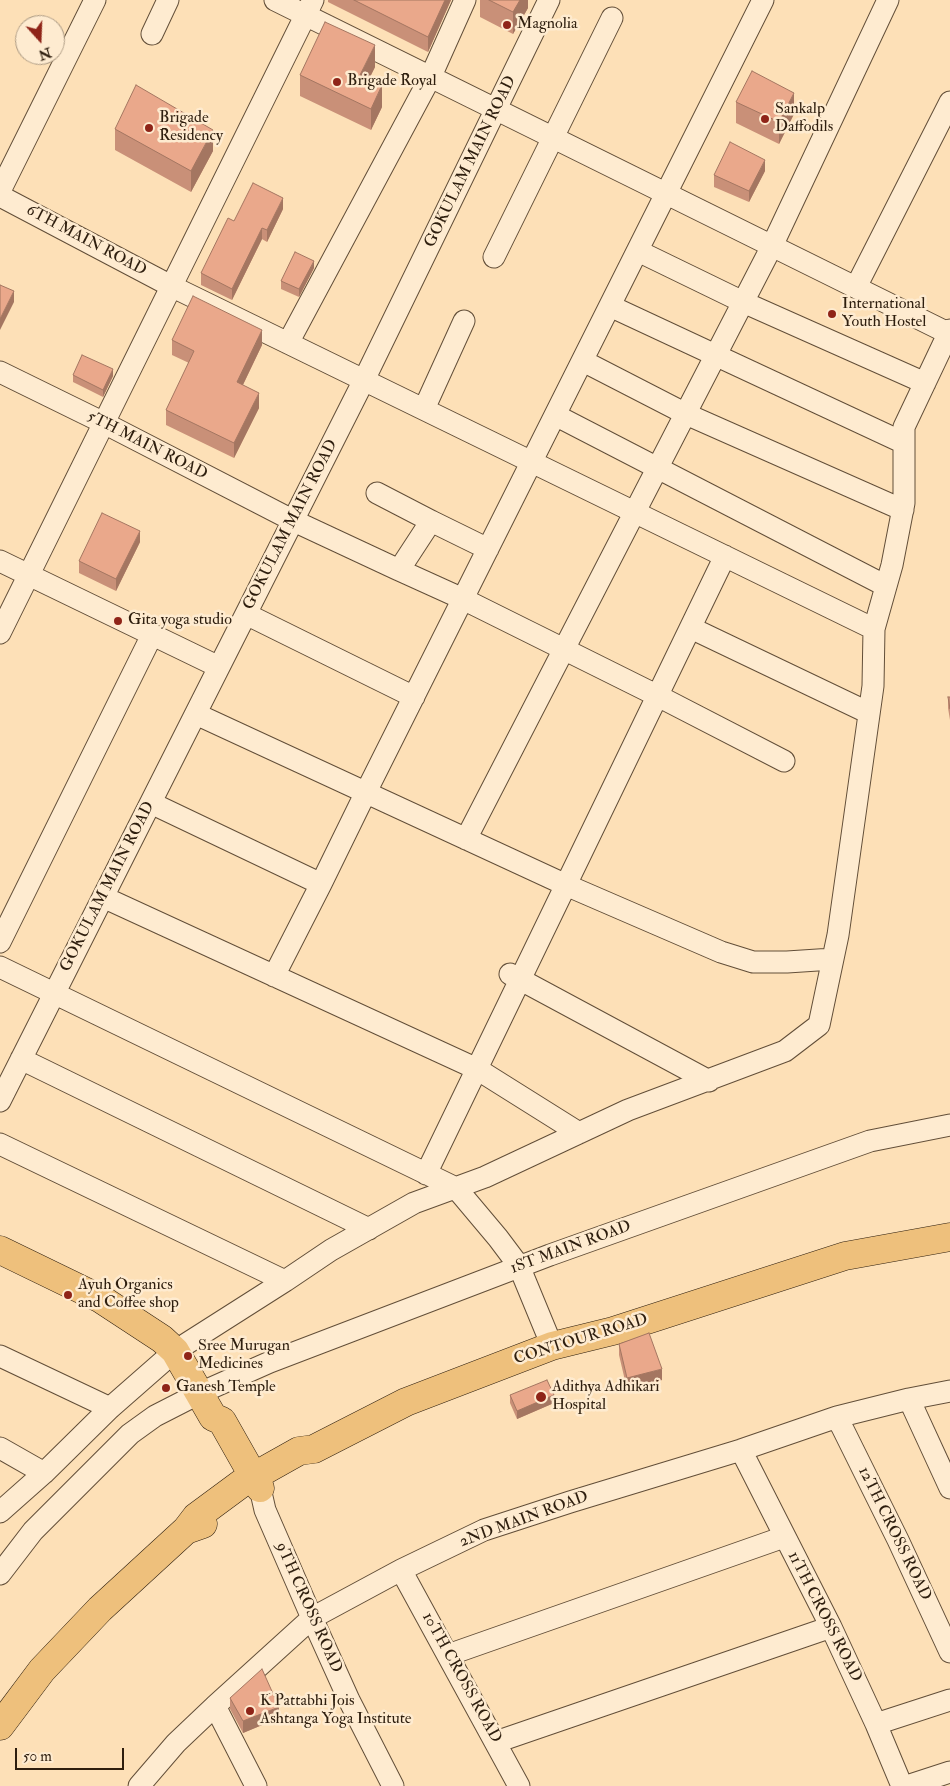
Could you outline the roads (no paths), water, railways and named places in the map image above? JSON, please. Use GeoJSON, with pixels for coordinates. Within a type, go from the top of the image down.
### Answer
{"type":"FeatureCollection","features":[{"type":"Feature","properties":{"kind":"main road","name":"CONTOUR ROAD"},"geometry":{"type":"LineString","coordinates":[[0,1726],[42,1670],[100,1609],[186,1530],[203,1524],[254,1490],[299,1451],[314,1449],[406,1402],[552,1346],[613,1331],[845,1256],[950,1237]]}},
{"type":"Feature","properties":{"kind":"main road"},"geometry":{"type":"LineString","coordinates":[[0,1250],[101,1299],[162,1339],[175,1351],[213,1417],[212,1426],[254,1490]]}},
{"type":"Feature","properties":{"kind":"street"},"geometry":{"type":"LineString","coordinates":[[0,191],[95,0]]}},
{"type":"Feature","properties":{"kind":"street"},"geometry":{"type":"LineString","coordinates":[[152,34],[168,0]]}},
{"type":"Feature","properties":{"kind":"street"},"geometry":{"type":"LineString","coordinates":[[0,1512],[44,1473],[110,1408],[175,1351],[331,1250],[414,1203],[485,1178],[628,1110],[785,1052],[819,1025],[838,935],[873,686],[874,629],[892,565],[903,510],[904,427],[950,332],[772,246],[431,76],[310,7],[275,0]]}},
{"type":"Feature","properties":{"kind":"street"},"geometry":{"type":"LineString","coordinates":[[288,343],[431,76],[465,0]]}},
{"type":"Feature","properties":{"kind":"street","name":"GOKULAM MAIN ROAD"},"geometry":{"type":"LineString","coordinates":[[0,1101],[364,380],[549,0]]}},
{"type":"Feature","properties":{"kind":"street"},"geometry":{"type":"LineString","coordinates":[[274,976],[764,0]]}},
{"type":"Feature","properties":{"kind":"street"},"geometry":{"type":"LineString","coordinates":[[466,839],[772,246],[888,0]]}},
{"type":"Feature","properties":{"kind":"street"},"geometry":{"type":"LineString","coordinates":[[0,633],[310,7]]}},
{"type":"Feature","properties":{"kind":"street"},"geometry":{"type":"LineString","coordinates":[[494,257],[612,18]]}},
{"type":"Feature","properties":{"kind":"street"},"geometry":{"type":"LineString","coordinates":[[856,287],[950,102]]}},
{"type":"Feature","properties":{"kind":"street","name":"6TH MAIN ROAD"},"geometry":{"type":"LineString","coordinates":[[0,196],[171,286],[874,629]]}},
{"type":"Feature","properties":{"kind":"street"},"geometry":{"type":"LineString","coordinates":[[638,251],[743,302],[926,382]]}},
{"type":"Feature","properties":{"kind":"street"},"geometry":{"type":"LineString","coordinates":[[610,306],[904,443]]}},
{"type":"Feature","properties":{"kind":"street"},"geometry":{"type":"LineString","coordinates":[[424,409],[464,321]]}},
{"type":"Feature","properties":{"kind":"street"},"geometry":{"type":"LineString","coordinates":[[583,360],[686,414],[903,510]]}},
{"type":"Feature","properties":{"kind":"street","name":"5TH MAIN ROAD"},"geometry":{"type":"LineString","coordinates":[[0,372],[294,520],[463,599],[784,761]]}},
{"type":"Feature","properties":{"kind":"street"},"geometry":{"type":"LineString","coordinates":[[555,415],[886,586]]}},
{"type":"Feature","properties":{"kind":"street"},"geometry":{"type":"LineString","coordinates":[[377,493],[488,549]]}},
{"type":"Feature","properties":{"kind":"street"},"geometry":{"type":"LineString","coordinates":[[399,570],[431,521]]}},
{"type":"Feature","properties":{"kind":"street"},"geometry":{"type":"LineString","coordinates":[[426,1174],[477,1069],[515,976],[566,885],[725,556]]}},
{"type":"Feature","properties":{"kind":"street"},"geometry":{"type":"LineString","coordinates":[[0,561],[219,667]]}},
{"type":"Feature","properties":{"kind":"street"},"geometry":{"type":"LineString","coordinates":[[246,614],[414,697]]}},
{"type":"Feature","properties":{"kind":"street"},"geometry":{"type":"LineString","coordinates":[[691,628],[869,713]]}},
{"type":"Feature","properties":{"kind":"street"},"geometry":{"type":"LineString","coordinates":[[0,942],[152,635]]}},
{"type":"Feature","properties":{"kind":"street"},"geometry":{"type":"LineString","coordinates":[[196,714],[566,885],[721,952],[753,962],[833,959]]}},
{"type":"Feature","properties":{"kind":"street"},"geometry":{"type":"LineString","coordinates":[[151,803],[321,884]]}},
{"type":"Feature","properties":{"kind":"street"},"geometry":{"type":"LineString","coordinates":[[103,897],[274,976],[422,1040],[477,1069],[580,1133]]}},
{"type":"Feature","properties":{"kind":"street"},"geometry":{"type":"LineString","coordinates":[[0,966],[456,1188],[519,1266],[552,1346]]}},
{"type":"Feature","properties":{"kind":"street"},"geometry":{"type":"LineString","coordinates":[[515,976],[709,1081]]}},
{"type":"Feature","properties":{"kind":"street"},"geometry":{"type":"LineString","coordinates":[[21,1059],[369,1229]]}},
{"type":"Feature","properties":{"kind":"street","name":"1ST MAIN ROAD"},"geometry":{"type":"LineString","coordinates":[[0,1574],[34,1531],[130,1434],[155,1416],[200,1393],[270,1362],[519,1266],[870,1141],[950,1125]]}},
{"type":"Feature","properties":{"kind":"street"},"geometry":{"type":"LineString","coordinates":[[0,1144],[285,1281]]}},
{"type":"Feature","properties":{"kind":"street"},"geometry":{"type":"LineString","coordinates":[[0,1356],[110,1408]]}},
{"type":"Feature","properties":{"kind":"street","name":"2ND MAIN ROAD"},"geometry":{"type":"LineString","coordinates":[[141,1785],[176,1743],[312,1618],[401,1570],[484,1530],[741,1450],[837,1417],[950,1391]]}},
{"type":"Feature","properties":{"kind":"street"},"geometry":{"type":"LineString","coordinates":[[909,1399],[950,1488]]}},
{"type":"Feature","properties":{"kind":"street","name":"12TH CROSS ROAD"},"geometry":{"type":"LineString","coordinates":[[837,1417],[898,1540],[950,1652]]}},
{"type":"Feature","properties":{"kind":"street"},"geometry":{"type":"LineString","coordinates":[[0,1448],[44,1473]]}},
{"type":"Feature","properties":{"kind":"street","name":"11TH CROSS ROAD"},"geometry":{"type":"LineString","coordinates":[[741,1450],[831,1627],[876,1724],[902,1786]]}},
{"type":"Feature","properties":{"kind":"street","name":"9TH CROSS ROAD"},"geometry":{"type":"LineString","coordinates":[[254,1490],[349,1700],[392,1786]]}},
{"type":"Feature","properties":{"kind":"street"},"geometry":{"type":"LineString","coordinates":[[448,1655],[784,1537]]}},
{"type":"Feature","properties":{"kind":"street","name":"10TH CROSS ROAD"},"geometry":{"type":"LineString","coordinates":[[401,1570],[519,1786]]}},
{"type":"Feature","properties":{"kind":"street"},"geometry":{"type":"LineString","coordinates":[[496,1742],[831,1627]]}},
{"type":"Feature","properties":{"kind":"street"},"geometry":{"type":"LineString","coordinates":[[876,1724],[950,1700]]}},
{"type":"Feature","properties":{"kind":"street"},"geometry":{"type":"LineString","coordinates":[[215,1706],[256,1786]]}},
{"type":"Feature","properties":{"kind":"street"},"geometry":{"type":"LineString","coordinates":[[907,1786],[950,1772]]}},
{"type":"Feature","properties":{"kind":"place","name":"Magnolia"},"geometry":{"type":"Point","coordinates":[507,25]}},
{"type":"Feature","properties":{"kind":"place","name":"Brigade Royal"},"geometry":{"type":"Point","coordinates":[337,82]}},
{"type":"Feature","properties":{"kind":"place","name":"Sankalp Daffodils"},"geometry":{"type":"Point","coordinates":[765,119]}},
{"type":"Feature","properties":{"kind":"place","name":"Brigade Residency"},"geometry":{"type":"Point","coordinates":[149,128]}},
{"type":"Feature","properties":{"kind":"place","name":"International Youth Hostel"},"geometry":{"type":"Point","coordinates":[832,314]}},
{"type":"Feature","properties":{"kind":"place","name":"Gita yoga studio"},"geometry":{"type":"Point","coordinates":[118,621]}},
{"type":"Feature","properties":{"kind":"place","name":"Ayuh Organics and Coffee shop"},"geometry":{"type":"Point","coordinates":[68,1295]}},
{"type":"Feature","properties":{"kind":"place","name":"Sree Murugan Medicines"},"geometry":{"type":"Point","coordinates":[188,1356]}},
{"type":"Feature","properties":{"kind":"place","name":"Ganesh Temple"},"geometry":{"type":"Point","coordinates":[166,1388]}},
{"type":"Feature","properties":{"kind":"place","name":"Adithya Adhikari Hospital"},"geometry":{"type":"Point","coordinates":[541,1397]}},
{"type":"Feature","properties":{"kind":"place","name":"K Pattabhi Jois Ashtanga Yoga Institute"},"geometry":{"type":"Point","coordinates":[250,1711]}}]}
